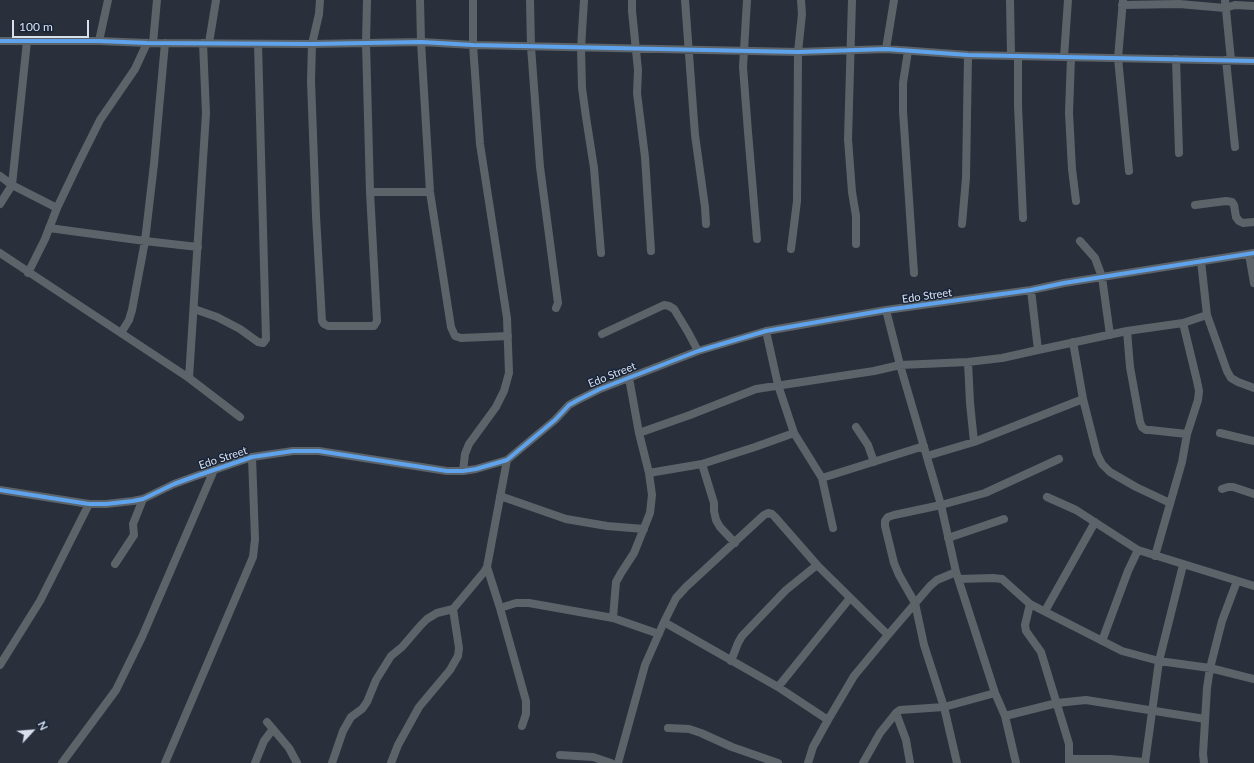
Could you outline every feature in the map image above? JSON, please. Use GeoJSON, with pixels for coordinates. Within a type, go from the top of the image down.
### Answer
{"type":"FeatureCollection","features":[{"type":"Feature","properties":{"kind":"street"},"geometry":{"type":"LineString","coordinates":[[99,41],[108,0]]}},
{"type":"Feature","properties":{"kind":"street"},"geometry":{"type":"LineString","coordinates":[[28,273],[57,208],[100,120],[135,69],[150,43],[157,0]]}},
{"type":"Feature","properties":{"kind":"street"},"geometry":{"type":"LineString","coordinates":[[189,378],[202,194],[206,113],[206,43],[216,0]]}},
{"type":"Feature","properties":{"kind":"street"},"geometry":{"type":"LineString","coordinates":[[320,0],[319,14],[312,44],[311,81],[316,224],[322,321],[328,326],[374,326],[377,321],[370,192],[366,43],[367,0]]}},
{"type":"Feature","properties":{"kind":"street"},"geometry":{"type":"LineString","coordinates":[[420,0],[430,192],[452,332],[455,336],[461,338],[508,336]]}},
{"type":"Feature","properties":{"kind":"street"},"geometry":{"type":"LineString","coordinates":[[463,471],[465,454],[469,444],[496,407],[504,391],[509,373],[507,318],[480,144],[473,46],[473,0]]}},
{"type":"Feature","properties":{"kind":"street"},"geometry":{"type":"LineString","coordinates":[[530,0],[531,47],[540,167],[558,303],[556,308]]}},
{"type":"Feature","properties":{"kind":"street"},"geometry":{"type":"LineString","coordinates":[[584,0],[581,48],[582,88],[594,168],[601,253]]}},
{"type":"Feature","properties":{"kind":"street"},"geometry":{"type":"LineString","coordinates":[[632,0],[637,49],[637,93],[645,157],[651,251]]}},
{"type":"Feature","properties":{"kind":"street"},"geometry":{"type":"LineString","coordinates":[[685,0],[695,135],[706,224]]}},
{"type":"Feature","properties":{"kind":"street"},"geometry":{"type":"LineString","coordinates":[[747,0],[744,67],[757,239]]}},
{"type":"Feature","properties":{"kind":"street"},"geometry":{"type":"LineString","coordinates":[[791,249],[797,201],[798,52],[802,14],[801,0]]}},
{"type":"Feature","properties":{"kind":"street"},"geometry":{"type":"LineString","coordinates":[[852,0],[852,50],[848,108],[848,139],[852,192],[856,216],[856,244]]}},
{"type":"Feature","properties":{"kind":"street"},"geometry":{"type":"LineString","coordinates":[[886,49],[894,0]]}},
{"type":"Feature","properties":{"kind":"street"},"geometry":{"type":"LineString","coordinates":[[1010,0],[1018,106],[1023,218]]}},
{"type":"Feature","properties":{"kind":"street"},"geometry":{"type":"LineString","coordinates":[[1068,0],[1069,113],[1072,169],[1076,201]]}},
{"type":"Feature","properties":{"kind":"street"},"geometry":{"type":"LineString","coordinates":[[1129,171],[1118,58],[1123,2],[1254,6]]}},
{"type":"Feature","properties":{"kind":"street"},"geometry":{"type":"LineString","coordinates":[[1225,4],[1235,147]]}},
{"type":"Feature","properties":{"kind":"street"},"geometry":{"type":"LineString","coordinates":[[0,41],[258,44],[421,42],[473,46],[798,52],[886,49],[908,52],[968,55],[1254,61]]}},
{"type":"Feature","properties":{"kind":"street"},"geometry":{"type":"LineString","coordinates":[[0,204],[12,185],[27,41]]}},
{"type":"Feature","properties":{"kind":"street"},"geometry":{"type":"LineString","coordinates":[[120,333],[132,310],[145,241],[154,164],[165,43]]}},
{"type":"Feature","properties":{"kind":"street"},"geometry":{"type":"LineString","coordinates":[[194,309],[217,317],[240,329],[258,342],[263,343],[266,339],[258,44]]}},
{"type":"Feature","properties":{"kind":"street"},"geometry":{"type":"LineString","coordinates":[[908,52],[903,83],[903,111],[914,273]]}},
{"type":"Feature","properties":{"kind":"street"},"geometry":{"type":"LineString","coordinates":[[962,224],[966,178],[968,55]]}},
{"type":"Feature","properties":{"kind":"street"},"geometry":{"type":"LineString","coordinates":[[1176,59],[1179,153]]}},
{"type":"Feature","properties":{"kind":"street"},"geometry":{"type":"LineString","coordinates":[[0,176],[12,185],[57,208]]}},
{"type":"Feature","properties":{"kind":"street"},"geometry":{"type":"LineString","coordinates":[[370,192],[430,192]]}},
{"type":"Feature","properties":{"kind":"street"},"geometry":{"type":"LineString","coordinates":[[1195,205],[1226,201],[1232,202],[1239,222],[1243,224],[1254,222]]}},
{"type":"Feature","properties":{"kind":"street"},"geometry":{"type":"LineString","coordinates":[[49,228],[198,247]]}},
{"type":"Feature","properties":{"kind":"street"},"geometry":{"type":"LineString","coordinates":[[1080,241],[1095,258],[1102,277],[1110,335]]}},
{"type":"Feature","properties":{"kind":"street"},"geometry":{"type":"LineString","coordinates":[[0,253],[28,273],[189,378],[240,417]]}},
{"type":"Feature","properties":{"kind":"street"},"geometry":{"type":"LineString","coordinates":[[1252,253],[1254,283]]}},
{"type":"Feature","properties":{"kind":"street","name":"Edo Street"},"geometry":{"type":"LineString","coordinates":[[0,490],[89,504],[106,504],[143,499],[174,484],[252,457],[293,451],[319,451],[447,471],[463,471],[490,466],[507,460],[573,402],[698,351],[766,331],[886,310],[1031,290],[1064,283],[1252,253]]}},
{"type":"Feature","properties":{"kind":"street"},"geometry":{"type":"LineString","coordinates":[[1201,261],[1207,315],[1227,371],[1231,378],[1254,388]]}},
{"type":"Feature","properties":{"kind":"street"},"geometry":{"type":"LineString","coordinates":[[1031,290],[1038,350]]}},
{"type":"Feature","properties":{"kind":"street"},"geometry":{"type":"LineString","coordinates":[[602,334],[664,305],[674,309],[698,351]]}},
{"type":"Feature","properties":{"kind":"street"},"geometry":{"type":"LineString","coordinates":[[886,310],[900,365],[941,505],[958,576],[995,693],[1005,716],[1016,763]]}},
{"type":"Feature","properties":{"kind":"street"},"geometry":{"type":"LineString","coordinates":[[638,433],[690,415],[756,389],[874,371],[900,365],[968,362],[1002,358],[1127,331],[1183,323],[1207,315]]}},
{"type":"Feature","properties":{"kind":"street"},"geometry":{"type":"LineString","coordinates":[[1155,556],[1182,462],[1187,434],[1198,400],[1199,391],[1183,323]]}},
{"type":"Feature","properties":{"kind":"street"},"geometry":{"type":"LineString","coordinates":[[766,331],[778,385],[794,433],[822,478],[833,528]]}},
{"type":"Feature","properties":{"kind":"street"},"geometry":{"type":"LineString","coordinates":[[1127,331],[1130,367],[1142,427],[1146,430],[1187,434]]}},
{"type":"Feature","properties":{"kind":"street"},"geometry":{"type":"LineString","coordinates":[[1073,342],[1083,399],[1097,454],[1102,464],[1110,472],[1136,487],[1170,503]]}},
{"type":"Feature","properties":{"kind":"street"},"geometry":{"type":"LineString","coordinates":[[968,362],[974,442]]}},
{"type":"Feature","properties":{"kind":"street"},"geometry":{"type":"LineString","coordinates":[[613,618],[616,582],[634,553],[644,529],[650,513],[652,495],[649,473],[638,433],[629,378]]}},
{"type":"Feature","properties":{"kind":"street"},"geometry":{"type":"LineString","coordinates":[[927,456],[974,442],[1083,399]]}},
{"type":"Feature","properties":{"kind":"street"},"geometry":{"type":"LineString","coordinates":[[856,427],[868,445],[874,462]]}},
{"type":"Feature","properties":{"kind":"street"},"geometry":{"type":"LineString","coordinates":[[649,473],[702,464],[755,448],[794,433]]}},
{"type":"Feature","properties":{"kind":"street"},"geometry":{"type":"LineString","coordinates":[[1220,433],[1254,441]]}},
{"type":"Feature","properties":{"kind":"street"},"geometry":{"type":"LineString","coordinates":[[822,478],[924,446]]}},
{"type":"Feature","properties":{"kind":"street"},"geometry":{"type":"LineString","coordinates":[[165,763],[253,557],[255,538],[252,457]]}},
{"type":"Feature","properties":{"kind":"street"},"geometry":{"type":"LineString","coordinates":[[957,763],[944,708],[924,645],[915,603],[894,563],[884,526],[885,521],[888,517],[894,515],[941,505],[985,493],[1059,459]]}},
{"type":"Feature","properties":{"kind":"street"},"geometry":{"type":"LineString","coordinates":[[332,763],[343,731],[351,717],[362,709],[367,702],[376,680],[391,656],[402,647],[428,619],[437,613],[452,609],[487,567],[507,460]]}},
{"type":"Feature","properties":{"kind":"street"},"geometry":{"type":"LineString","coordinates":[[702,464],[714,503],[716,520],[720,527],[735,543]]}},
{"type":"Feature","properties":{"kind":"street"},"geometry":{"type":"LineString","coordinates":[[62,763],[116,690],[142,637],[214,470]]}},
{"type":"Feature","properties":{"kind":"street"},"geometry":{"type":"LineString","coordinates":[[1222,489],[1233,487],[1254,494]]}},
{"type":"Feature","properties":{"kind":"street"},"geometry":{"type":"LineString","coordinates":[[500,496],[566,519],[607,526],[644,529]]}},
{"type":"Feature","properties":{"kind":"street"},"geometry":{"type":"LineString","coordinates":[[1047,497],[1076,510],[1138,550],[1254,586]]}},
{"type":"Feature","properties":{"kind":"street"},"geometry":{"type":"LineString","coordinates":[[115,564],[134,535],[133,524],[143,499]]}},
{"type":"Feature","properties":{"kind":"street"},"geometry":{"type":"LineString","coordinates":[[0,665],[40,601],[89,504]]}},
{"type":"Feature","properties":{"kind":"street"},"geometry":{"type":"LineString","coordinates":[[618,763],[645,665],[676,598],[764,515],[772,514],[817,565],[888,635]]}},
{"type":"Feature","properties":{"kind":"street"},"geometry":{"type":"LineString","coordinates":[[948,538],[1004,519]]}},
{"type":"Feature","properties":{"kind":"street"},"geometry":{"type":"LineString","coordinates":[[1045,611],[1096,522]]}},
{"type":"Feature","properties":{"kind":"street"},"geometry":{"type":"LineString","coordinates":[[1102,640],[1128,571],[1138,550]]}},
{"type":"Feature","properties":{"kind":"street"},"geometry":{"type":"LineString","coordinates":[[731,661],[742,636],[786,590],[817,565]]}},
{"type":"Feature","properties":{"kind":"street"},"geometry":{"type":"LineString","coordinates":[[1030,604],[1025,625],[1026,631],[1041,652],[1058,703],[1069,744],[1069,761],[1110,759],[1144,763],[1159,661],[1183,565]]}},
{"type":"Feature","properties":{"kind":"street"},"geometry":{"type":"LineString","coordinates":[[487,567],[526,701],[526,714],[522,726]]}},
{"type":"Feature","properties":{"kind":"street"},"geometry":{"type":"LineString","coordinates":[[808,763],[814,747],[828,720],[854,676],[915,603],[937,580],[958,576],[1002,580],[1030,604],[1122,651],[1159,661],[1210,668],[1254,678]]}},
{"type":"Feature","properties":{"kind":"street"},"geometry":{"type":"LineString","coordinates":[[1204,763],[1203,754],[1205,719],[1210,668],[1222,621],[1237,581]]}},
{"type":"Feature","properties":{"kind":"street"},"geometry":{"type":"LineString","coordinates":[[778,687],[850,598]]}},
{"type":"Feature","properties":{"kind":"street"},"geometry":{"type":"LineString","coordinates":[[500,608],[516,603],[528,603],[613,618],[659,634]]}},
{"type":"Feature","properties":{"kind":"street"},"geometry":{"type":"LineString","coordinates":[[391,763],[398,745],[419,707],[450,670],[458,656],[452,609]]}},
{"type":"Feature","properties":{"kind":"street"},"geometry":{"type":"LineString","coordinates":[[664,622],[778,687],[828,720]]}},
{"type":"Feature","properties":{"kind":"street"},"geometry":{"type":"LineString","coordinates":[[862,763],[880,733],[900,710],[944,708],[995,693]]}},
{"type":"Feature","properties":{"kind":"street"},"geometry":{"type":"LineString","coordinates":[[1005,716],[1058,703],[1086,700],[1101,701],[1151,711],[1205,719]]}},
{"type":"Feature","properties":{"kind":"street"},"geometry":{"type":"LineString","coordinates":[[896,713],[906,740],[910,763]]}},
{"type":"Feature","properties":{"kind":"street"},"geometry":{"type":"LineString","coordinates":[[267,722],[289,748],[297,763]]}},
{"type":"Feature","properties":{"kind":"street"},"geometry":{"type":"LineString","coordinates":[[668,728],[690,729],[732,748],[778,763]]}},
{"type":"Feature","properties":{"kind":"street"},"geometry":{"type":"LineString","coordinates":[[255,763],[264,741],[273,729]]}},
{"type":"Feature","properties":{"kind":"street"},"geometry":{"type":"LineString","coordinates":[[560,756],[594,758],[611,763]]}},
{"type":"Feature","properties":{"kind":"cycle path"},"geometry":{"type":"LineString","coordinates":[[0,41],[312,44],[421,42],[473,45],[798,52],[886,49],[968,55],[1254,61]]}},
{"type":"Feature","properties":{"kind":"cycle path"},"geometry":{"type":"LineString","coordinates":[[0,490],[89,504],[133,501],[143,499],[174,484],[252,457],[293,451],[319,451],[447,471],[476,469],[507,460],[555,420],[569,405],[600,389],[698,351],[766,331],[886,310],[1031,290],[1064,283],[1254,253]]}}]}
